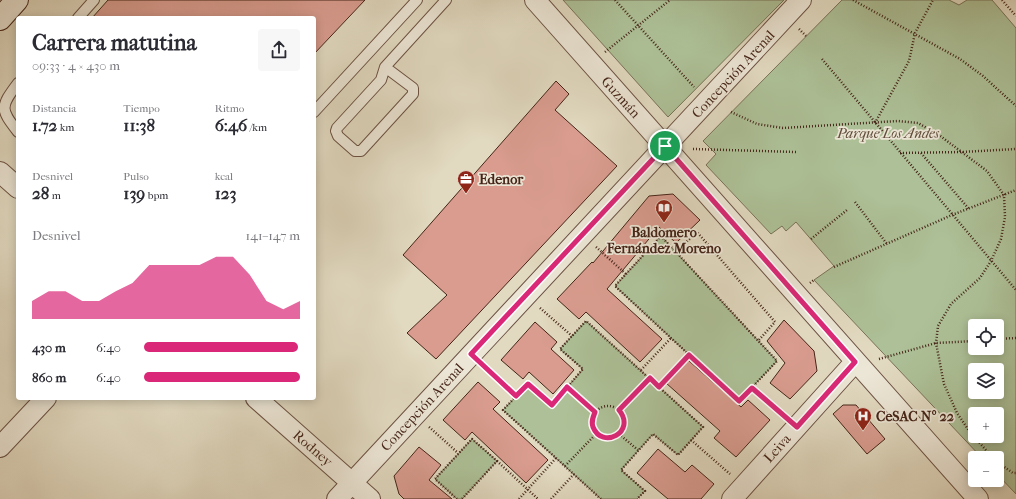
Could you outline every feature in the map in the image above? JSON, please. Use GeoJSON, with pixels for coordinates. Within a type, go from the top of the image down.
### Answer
{"type":"FeatureCollection","features":[{"type":"Feature","properties":{"kind":"main road"},"geometry":{"type":"LineString","coordinates":[[0,19],[17,0]]}},
{"type":"Feature","properties":{"kind":"street","name":"Guzmán"},"geometry":{"type":"LineString","coordinates":[[535,0],[978,499]]}},
{"type":"Feature","properties":{"kind":"street","name":"Concepción Arenal"},"geometry":{"type":"LineString","coordinates":[[337,499],[801,0]]}},
{"type":"Feature","properties":{"kind":"street"},"geometry":{"type":"LineString","coordinates":[[0,172],[16,186]]}},
{"type":"Feature","properties":{"kind":"street","name":"Leiva"},"geometry":{"type":"LineString","coordinates":[[738,492],[855,362]]}},
{"type":"Feature","properties":{"kind":"street"},"geometry":{"type":"LineString","coordinates":[[0,447],[44,400]]}},
{"type":"Feature","properties":{"kind":"street","name":"Rodney"},"geometry":{"type":"LineString","coordinates":[[258,400],[370,499]]}},
{"type":"Feature","properties":{"kind":"lane"},"geometry":{"type":"LineString","coordinates":[[80,16],[94,0]]}},
{"type":"Feature","properties":{"kind":"lane"},"geometry":{"type":"LineString","coordinates":[[316,110],[417,0]]}},
{"type":"Feature","properties":{"kind":"lane"},"geometry":{"type":"LineString","coordinates":[[385,67],[413,88],[413,94],[361,151],[355,151],[338,136],[336,128],[381,80],[385,67],[446,0]]}},
{"type":"Feature","properties":{"kind":"lane"},"geometry":{"type":"LineString","coordinates":[[16,86],[2,102],[0,110],[4,119],[16,130]]}},
{"type":"Feature","properties":{"kind":"path"},"geometry":{"type":"LineString","coordinates":[[615,0],[696,89]]}},
{"type":"Feature","properties":{"kind":"path"},"geometry":{"type":"LineString","coordinates":[[590,62],[670,0]]}},
{"type":"Feature","properties":{"kind":"path"},"geometry":{"type":"LineString","coordinates":[[854,0],[960,59],[983,76],[1016,106]]}},
{"type":"Feature","properties":{"kind":"path"},"geometry":{"type":"LineString","coordinates":[[875,123],[909,61],[915,33],[933,0]]}},
{"type":"Feature","properties":{"kind":"path"},"geometry":{"type":"LineString","coordinates":[[1002,0],[1016,16]]}},
{"type":"Feature","properties":{"kind":"path"},"geometry":{"type":"LineString","coordinates":[[822,60],[1016,290]]}},
{"type":"Feature","properties":{"kind":"path"},"geometry":{"type":"LineString","coordinates":[[731,112],[757,124],[783,128],[898,121],[918,123],[940,135],[987,171],[1004,195],[1005,217],[1001,239],[991,261],[980,278],[951,304],[938,326],[936,343],[944,384],[957,413],[970,432],[987,451]]}},
{"type":"Feature","properties":{"kind":"path"},"geometry":{"type":"LineString","coordinates":[[665,146],[712,151],[796,152]]}},
{"type":"Feature","properties":{"kind":"path"},"geometry":{"type":"LineString","coordinates":[[899,153],[1016,149]]}},
{"type":"Feature","properties":{"kind":"path"},"geometry":{"type":"LineString","coordinates":[[920,153],[969,209]]}},
{"type":"Feature","properties":{"kind":"path"},"geometry":{"type":"LineString","coordinates":[[834,267],[952,215],[1016,190]]}},
{"type":"Feature","properties":{"kind":"path"},"geometry":{"type":"LineString","coordinates":[[855,202],[887,244]]}},
{"type":"Feature","properties":{"kind":"path"},"geometry":{"type":"LineString","coordinates":[[810,239],[847,210]]}},
{"type":"Feature","properties":{"kind":"path"},"geometry":{"type":"LineString","coordinates":[[676,252],[698,232],[775,322],[758,341]]}},
{"type":"Feature","properties":{"kind":"path"},"geometry":{"type":"LineString","coordinates":[[582,235],[626,274]]}},
{"type":"Feature","properties":{"kind":"path"},"geometry":{"type":"LineString","coordinates":[[661,236],[777,361],[739,401],[616,286],[626,274],[661,236]]}},
{"type":"Feature","properties":{"kind":"path"},"geometry":{"type":"LineString","coordinates":[[526,296],[572,336]]}},
{"type":"Feature","properties":{"kind":"path"},"geometry":{"type":"LineString","coordinates":[[601,499],[503,410],[528,384],[552,405],[583,369],[560,349],[586,321],[703,427],[678,455],[653,434],[638,450],[621,470],[645,491],[638,499]]}},
{"type":"Feature","properties":{"kind":"path"},"geometry":{"type":"LineString","coordinates":[[641,370],[671,338]]}},
{"type":"Feature","properties":{"kind":"path"},"geometry":{"type":"LineString","coordinates":[[1004,339],[1016,338]]}},
{"type":"Feature","properties":{"kind":"path"},"geometry":{"type":"LineString","coordinates":[[882,365],[877,360],[936,343],[968,341]]}},
{"type":"Feature","properties":{"kind":"path"},"geometry":{"type":"LineString","coordinates":[[471,354],[516,396]]}},
{"type":"Feature","properties":{"kind":"path"},"geometry":{"type":"LineString","coordinates":[[659,387],[689,355]]}},
{"type":"Feature","properties":{"kind":"path"},"geometry":{"type":"LineString","coordinates":[[619,410],[650,378]]}},
{"type":"Feature","properties":{"kind":"path"},"geometry":{"type":"LineString","coordinates":[[567,387],[595,412]]}},
{"type":"Feature","properties":{"kind":"path"},"geometry":{"type":"LineString","coordinates":[[752,388],[797,427]]}},
{"type":"Feature","properties":{"kind":"path"},"geometry":{"type":"LineString","coordinates":[[607,406],[616,407],[619,410],[624,419],[623,429],[619,434],[611,438],[606,438],[597,433],[592,420],[595,412],[598,409],[607,406]]}},
{"type":"Feature","properties":{"kind":"path"},"geometry":{"type":"LineString","coordinates":[[416,414],[459,453]]}},
{"type":"Feature","properties":{"kind":"path"},"geometry":{"type":"LineString","coordinates":[[565,466],[597,433]]}},
{"type":"Feature","properties":{"kind":"path"},"geometry":{"type":"LineString","coordinates":[[619,434],[638,450]]}},
{"type":"Feature","properties":{"kind":"path"},"geometry":{"type":"LineString","coordinates":[[457,499],[435,479],[472,438],[538,499]]}},
{"type":"Feature","properties":{"kind":"path"},"geometry":{"type":"LineString","coordinates":[[691,440],[738,492]]}},
{"type":"Feature","properties":{"kind":"path"},"geometry":{"type":"LineString","coordinates":[[519,499],[556,458]]}},
{"type":"Feature","properties":{"kind":"path"},"geometry":{"type":"LineString","coordinates":[[462,499],[497,461]]}},
{"type":"Feature","properties":{"kind":"path"},"geometry":{"type":"LineString","coordinates":[[1004,467],[1013,473],[1016,473]]}},
{"type":"Feature","properties":{"kind":"path"},"geometry":{"type":"LineString","coordinates":[[551,499],[574,474]]}},
{"type":"Feature","properties":{"kind":"path"},"geometry":{"type":"LineString","coordinates":[[449,499],[453,495]]}},
{"type":"Feature","properties":{"kind":"green space"},"geometry":{"type":"Polygon","coordinates":[[[563,0],[784,0],[668,117],[563,0]]]}},
{"type":"Feature","properties":{"kind":"green space","name":"Parque Los Andes"},"geometry":{"type":"Polygon","coordinates":[[[842,0],[949,0],[959,5],[967,0],[992,0],[1016,28],[1016,494],[1004,481],[1004,451],[975,451],[814,280],[834,266],[796,222],[786,231],[782,226],[771,234],[706,165],[716,154],[703,141],[842,0]]]}},
{"type":"Feature","properties":{"kind":"green space"},"geometry":{"type":"Polygon","coordinates":[[[661,236],[777,361],[739,401],[615,286],[661,236]]]}},
{"type":"Feature","properties":{"kind":"green space"},"geometry":{"type":"Polygon","coordinates":[[[586,321],[703,427],[678,455],[653,434],[621,470],[645,491],[637,499],[601,499],[503,410],[528,384],[552,405],[583,369],[560,349],[586,321]]]}},
{"type":"Feature","properties":{"kind":"green space"},"geometry":{"type":"Polygon","coordinates":[[[472,439],[497,461],[462,499],[457,499],[435,479],[472,439]]]}},
{"type":"Feature","properties":{"kind":"building"},"geometry":{"type":"Polygon","coordinates":[[[108,0],[365,0],[316,52],[316,16],[94,16],[108,0]]]}},
{"type":"Feature","properties":{"kind":"building"},"geometry":{"type":"Polygon","coordinates":[[[556,81],[569,94],[555,110],[617,166],[436,359],[407,333],[447,295],[403,255],[556,81]]]}},
{"type":"Feature","properties":{"kind":"building"},"geometry":{"type":"Polygon","coordinates":[[[673,194],[700,220],[676,243],[659,227],[607,289],[662,339],[640,362],[586,312],[579,319],[557,299],[592,262],[593,263],[649,196],[673,194]]]}},
{"type":"Feature","properties":{"kind":"building"},"geometry":{"type":"Polygon","coordinates":[[[784,320],[814,351],[817,371],[790,399],[770,383],[785,363],[767,341],[784,320]]]}},
{"type":"Feature","properties":{"kind":"building"},"geometry":{"type":"Polygon","coordinates":[[[535,322],[557,342],[551,349],[574,370],[553,394],[529,372],[523,379],[501,360],[535,322]]]}},
{"type":"Feature","properties":{"kind":"building"},"geometry":{"type":"Polygon","coordinates":[[[688,360],[741,407],[748,400],[770,420],[736,457],[714,438],[720,431],[666,383],[688,360]]]}},
{"type":"Feature","properties":{"kind":"building"},"geometry":{"type":"Polygon","coordinates":[[[478,382],[500,402],[493,409],[548,460],[526,483],[472,432],[465,440],[443,420],[478,382]]]}},
{"type":"Feature","properties":{"kind":"building","name":"CeSAC Nº 22"},"geometry":{"type":"Polygon","coordinates":[[[843,405],[856,405],[885,439],[867,454],[833,414],[843,405]]]}},
{"type":"Feature","properties":{"kind":"building"},"geometry":{"type":"Polygon","coordinates":[[[419,447],[441,465],[429,480],[452,499],[404,499],[399,494],[394,476],[419,447]]]}},
{"type":"Feature","properties":{"kind":"building"},"geometry":{"type":"Polygon","coordinates":[[[658,449],[685,472],[692,465],[714,484],[701,499],[668,499],[637,473],[658,449]]]}},
{"type":"Feature","properties":{"kind":"place","name":"Edenor"},"geometry":{"type":"Point","coordinates":[466,194]}},
{"type":"Feature","properties":{"kind":"place","name":"Baldomero Fernández Moreno"},"geometry":{"type":"Point","coordinates":[664,223]}},
{"type":"Feature","properties":{"kind":"place","name":"CeSAC Nº 22"},"geometry":{"type":"Point","coordinates":[863,431]}},
{"type":"Feature","properties":{"kind":"route"},"geometry":{"type":"LineString","coordinates":[[665,146],[855,362],[797,427],[752,388],[739,401],[689,355],[659,387],[650,378],[619,410],[623,414],[623,429],[619,434],[611,438],[606,438],[597,433],[592,425],[595,412],[567,387],[552,405],[528,384],[516,396],[471,354],[665,146]]}}]}
